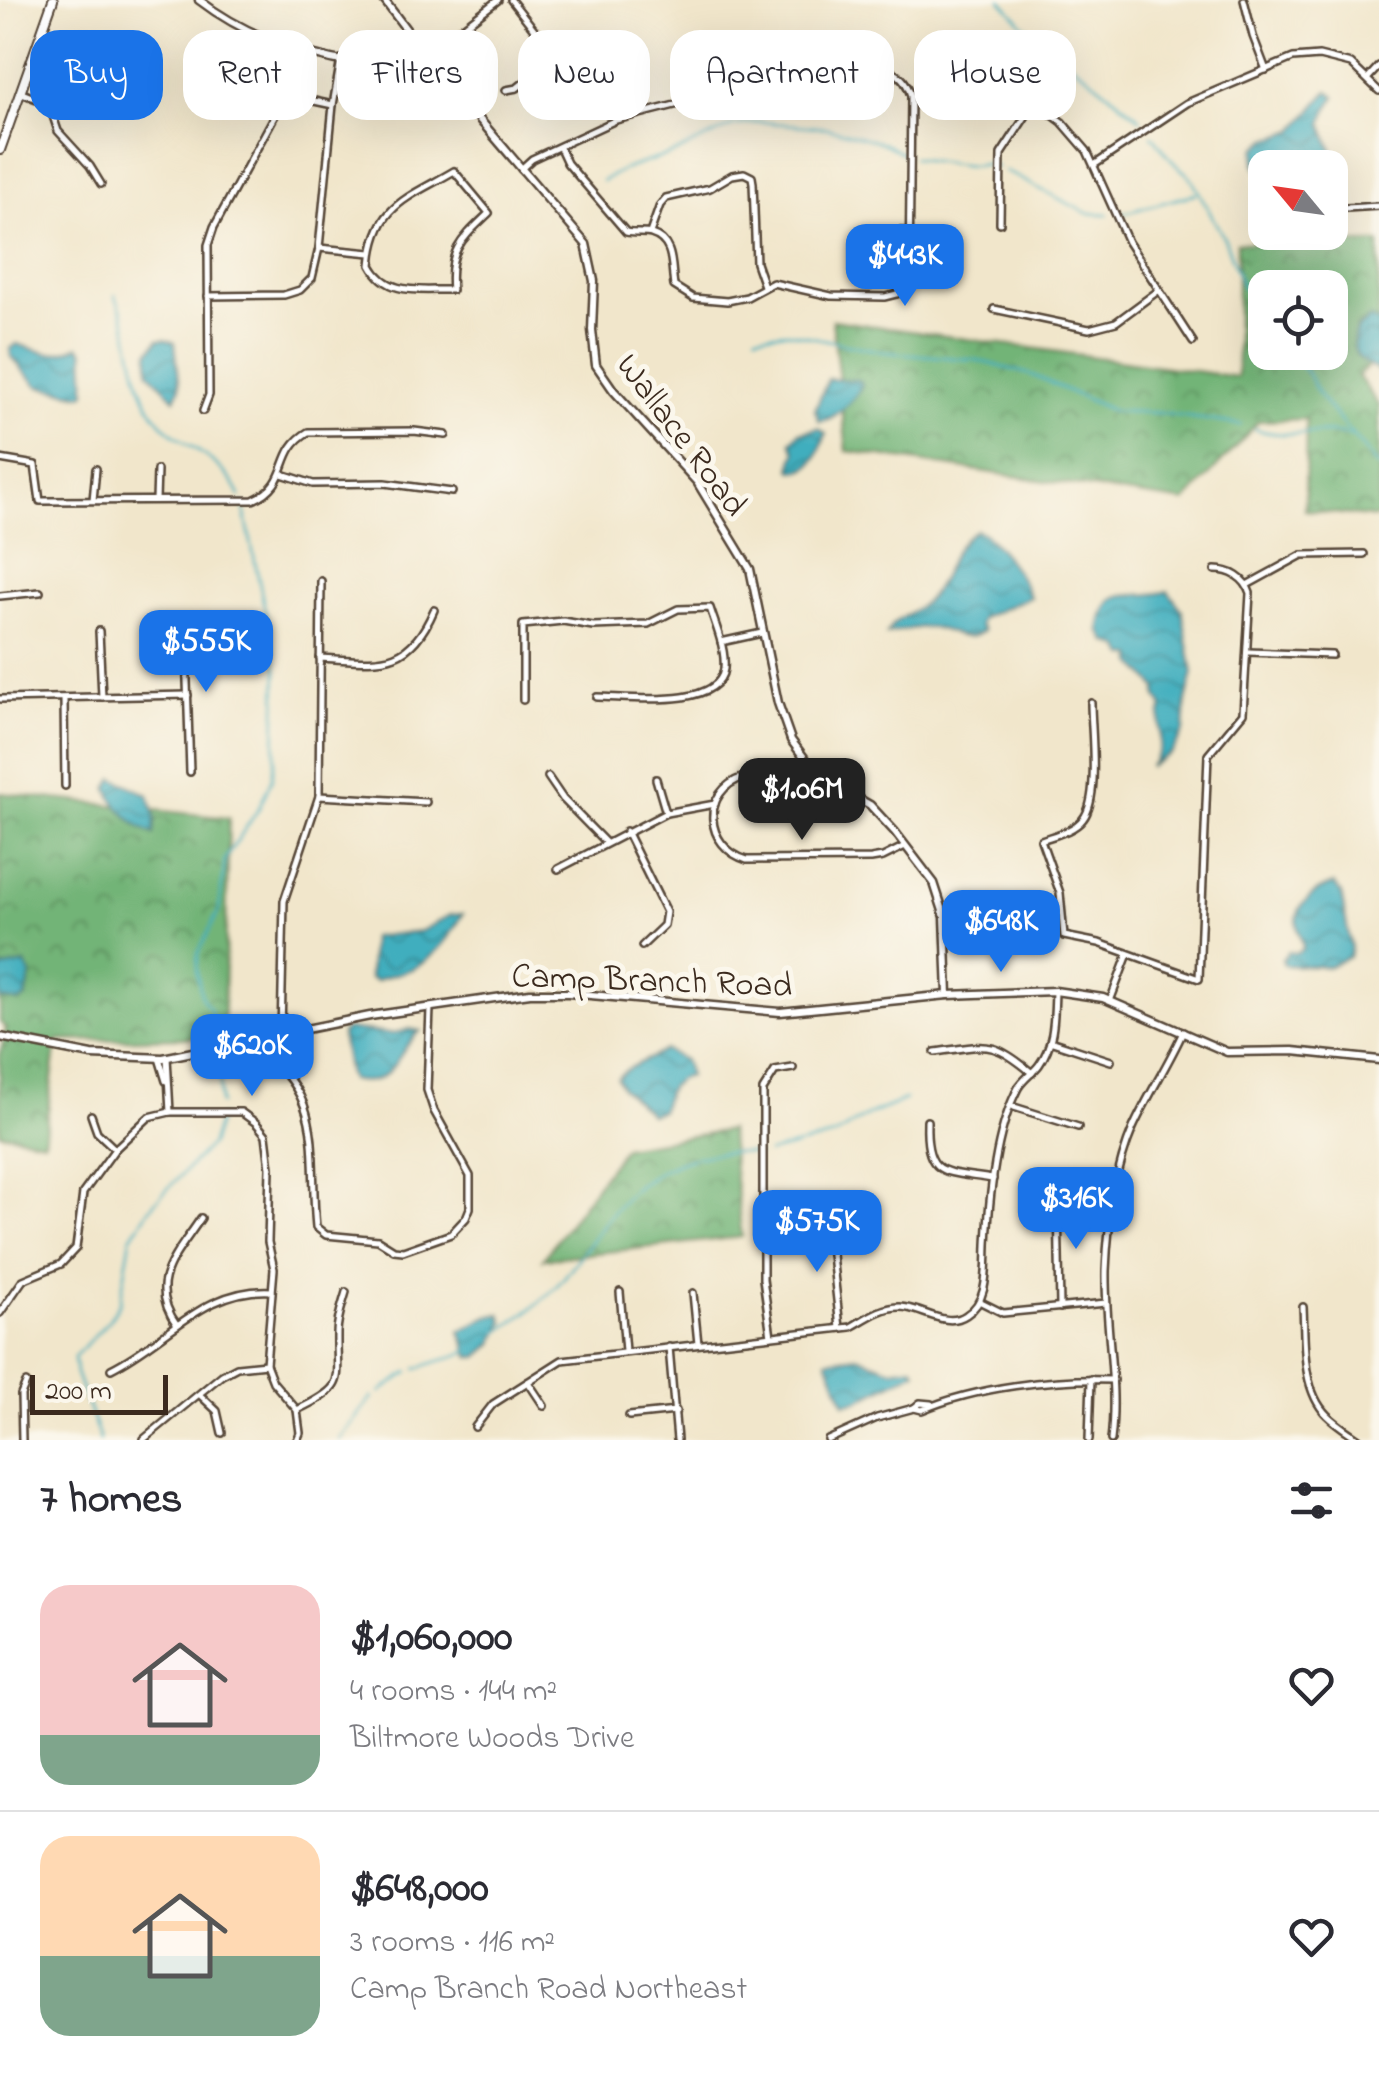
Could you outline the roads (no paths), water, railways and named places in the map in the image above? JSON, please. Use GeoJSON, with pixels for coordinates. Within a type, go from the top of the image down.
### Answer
{"type":"FeatureCollection","features":[{"type":"Feature","properties":{"kind":"main road"},"geometry":{"type":"LineString","coordinates":[[0,150],[53,0]]}},
{"type":"Feature","properties":{"kind":"street"},"geometry":{"type":"LineString","coordinates":[[199,0],[224,19],[278,44],[337,58]]}},
{"type":"Feature","properties":{"kind":"street","name":"Wallace Road"},"geometry":{"type":"LineString","coordinates":[[384,0],[407,30]]}},
{"type":"Feature","properties":{"kind":"street"},"geometry":{"type":"LineString","coordinates":[[459,30],[498,0]]}},
{"type":"Feature","properties":{"kind":"street"},"geometry":{"type":"LineString","coordinates":[[506,90],[516,88],[556,57],[511,0]]}},
{"type":"Feature","properties":{"kind":"street"},"geometry":{"type":"LineString","coordinates":[[1244,0],[1252,36],[1266,70]]}},
{"type":"Feature","properties":{"kind":"street"},"geometry":{"type":"LineString","coordinates":[[1094,165],[1187,103],[1294,58],[1319,56],[1351,64],[1379,91]]}},
{"type":"Feature","properties":{"kind":"street"},"geometry":{"type":"LineString","coordinates":[[1368,78],[1379,66]]}},
{"type":"Feature","properties":{"kind":"street"},"geometry":{"type":"LineString","coordinates":[[560,148],[566,163],[626,232],[650,233],[664,243],[672,256],[674,286],[681,293],[727,301],[764,286],[784,284],[830,296],[886,297],[897,294],[910,276],[912,96],[907,81],[894,72]]}},
{"type":"Feature","properties":{"kind":"street"},"geometry":{"type":"LineString","coordinates":[[208,296],[284,295],[300,290],[312,278],[319,248],[337,85]]}},
{"type":"Feature","properties":{"kind":"street"},"geometry":{"type":"LineString","coordinates":[[19,92],[49,104],[58,131],[90,166],[100,184]]}},
{"type":"Feature","properties":{"kind":"street"},"geometry":{"type":"LineString","coordinates":[[204,411],[210,395],[208,245],[214,226],[286,95],[333,105]]}},
{"type":"Feature","properties":{"kind":"street","name":"Wallace Road"},"geometry":{"type":"LineString","coordinates":[[479,120],[586,244],[594,281],[592,330],[596,365],[697,482],[750,569],[778,703],[791,740],[809,766],[830,784],[862,798],[927,872],[942,900],[948,996]]}},
{"type":"Feature","properties":{"kind":"street"},"geometry":{"type":"LineString","coordinates":[[520,170],[532,159],[621,120]]}},
{"type":"Feature","properties":{"kind":"street"},"geometry":{"type":"LineString","coordinates":[[1000,223],[1002,154],[1024,120]]}},
{"type":"Feature","properties":{"kind":"street"},"geometry":{"type":"LineString","coordinates":[[1059,120],[1086,151],[1128,242],[1193,342]]}},
{"type":"Feature","properties":{"kind":"street"},"geometry":{"type":"LineString","coordinates":[[454,170],[489,213],[461,240],[452,257],[452,290],[397,290],[377,276],[371,265],[372,253],[377,228],[386,214],[454,170]]}},
{"type":"Feature","properties":{"kind":"street"},"geometry":{"type":"LineString","coordinates":[[650,233],[666,198],[710,188],[732,176],[752,177],[756,263],[764,286]]}},
{"type":"Feature","properties":{"kind":"street"},"geometry":{"type":"LineString","coordinates":[[1348,207],[1379,206]]}},
{"type":"Feature","properties":{"kind":"street"},"geometry":{"type":"LineString","coordinates":[[864,230],[909,230]]}},
{"type":"Feature","properties":{"kind":"street"},"geometry":{"type":"LineString","coordinates":[[319,248],[372,253]]}},
{"type":"Feature","properties":{"kind":"street"},"geometry":{"type":"LineString","coordinates":[[994,309],[1089,328],[1116,322],[1158,291]]}},
{"type":"Feature","properties":{"kind":"street"},"geometry":{"type":"LineString","coordinates":[[0,460],[35,465],[40,500],[253,500],[269,493],[282,474],[288,449],[308,432],[446,434]]}},
{"type":"Feature","properties":{"kind":"street"},"geometry":{"type":"LineString","coordinates":[[93,500],[96,469]]}},
{"type":"Feature","properties":{"kind":"street"},"geometry":{"type":"LineString","coordinates":[[156,500],[157,470]]}},
{"type":"Feature","properties":{"kind":"street"},"geometry":{"type":"LineString","coordinates":[[282,474],[312,484],[385,483],[452,492]]}},
{"type":"Feature","properties":{"kind":"street"},"geometry":{"type":"LineString","coordinates":[[1247,584],[1302,555],[1364,554]]}},
{"type":"Feature","properties":{"kind":"street"},"geometry":{"type":"LineString","coordinates":[[1091,702],[1090,803],[1083,820],[1069,830],[1041,840],[1060,893],[1064,936],[1099,943],[1199,979],[1208,756],[1243,713],[1248,652],[1247,584],[1234,574],[1215,570]]}},
{"type":"Feature","properties":{"kind":"street"},"geometry":{"type":"LineString","coordinates":[[281,1036],[284,901],[319,796],[321,581]]}},
{"type":"Feature","properties":{"kind":"street"},"geometry":{"type":"LineString","coordinates":[[0,596],[40,592]]}},
{"type":"Feature","properties":{"kind":"street"},"geometry":{"type":"LineString","coordinates":[[523,700],[523,625],[563,621],[593,626],[648,624],[678,609],[710,608],[721,642],[724,670],[718,683],[708,691],[693,698],[597,697]]}},
{"type":"Feature","properties":{"kind":"street"},"geometry":{"type":"LineString","coordinates":[[320,658],[378,661],[402,655],[422,634],[434,610]]}},
{"type":"Feature","properties":{"kind":"street"},"geometry":{"type":"LineString","coordinates":[[185,620],[190,772]]}},
{"type":"Feature","properties":{"kind":"street"},"geometry":{"type":"LineString","coordinates":[[99,631],[102,696]]}},
{"type":"Feature","properties":{"kind":"street"},"geometry":{"type":"LineString","coordinates":[[721,642],[762,634]]}},
{"type":"Feature","properties":{"kind":"street"},"geometry":{"type":"LineString","coordinates":[[1248,652],[1332,655]]}},
{"type":"Feature","properties":{"kind":"street"},"geometry":{"type":"LineString","coordinates":[[0,700],[188,695]]}},
{"type":"Feature","properties":{"kind":"street"},"geometry":{"type":"LineString","coordinates":[[64,700],[65,786]]}},
{"type":"Feature","properties":{"kind":"street"},"geometry":{"type":"LineString","coordinates":[[548,777],[563,799],[606,843]]}},
{"type":"Feature","properties":{"kind":"street"},"geometry":{"type":"LineString","coordinates":[[744,778],[736,779],[715,804],[713,827],[718,842],[726,850],[747,860],[871,859],[905,846]]}},
{"type":"Feature","properties":{"kind":"street"},"geometry":{"type":"LineString","coordinates":[[656,779],[666,813]]}},
{"type":"Feature","properties":{"kind":"street"},"geometry":{"type":"LineString","coordinates":[[319,796],[426,802]]}},
{"type":"Feature","properties":{"kind":"street"},"geometry":{"type":"LineString","coordinates":[[558,869],[666,813],[715,804]]}},
{"type":"Feature","properties":{"kind":"street"},"geometry":{"type":"LineString","coordinates":[[626,832],[666,912],[664,925],[642,946]]}},
{"type":"Feature","properties":{"kind":"street"},"geometry":{"type":"LineString","coordinates":[[1110,1001],[1128,954]]}},
{"type":"Feature","properties":{"kind":"street"},"geometry":{"type":"LineString","coordinates":[[475,1427],[493,1404],[562,1360],[852,1327],[883,1309],[904,1306],[946,1320],[964,1318],[981,1302],[998,1151],[1019,1086],[1032,1073],[1050,1041],[1055,991]]}},
{"type":"Feature","properties":{"kind":"street","name":"Camp Branch Road"},"geometry":{"type":"LineString","coordinates":[[0,1037],[92,1055],[163,1058],[430,1006],[548,992],[780,1012],[948,996],[1055,991],[1110,1001],[1183,1032]]}},
{"type":"Feature","properties":{"kind":"street"},"geometry":{"type":"LineString","coordinates":[[246,1040],[262,1050],[289,1078],[309,1109],[316,1226],[326,1235],[378,1240],[403,1251],[452,1234],[470,1208],[470,1176],[434,1111],[427,1090],[430,1006]]}},
{"type":"Feature","properties":{"kind":"street"},"geometry":{"type":"LineString","coordinates":[[1111,1440],[1113,1380],[1106,1303],[1108,1228],[1133,1128],[1183,1032],[1227,1052],[1294,1051],[1379,1060]]}},
{"type":"Feature","properties":{"kind":"street"},"geometry":{"type":"LineString","coordinates":[[1050,1041],[1111,1061]]}},
{"type":"Feature","properties":{"kind":"street"},"geometry":{"type":"LineString","coordinates":[[935,1052],[989,1046],[1007,1052],[1032,1073]]}},
{"type":"Feature","properties":{"kind":"street"},"geometry":{"type":"LineString","coordinates":[[163,1058],[170,1112]]}},
{"type":"Feature","properties":{"kind":"street"},"geometry":{"type":"LineString","coordinates":[[771,1336],[763,1278],[763,1090],[775,1070],[794,1068]]}},
{"type":"Feature","properties":{"kind":"street"},"geometry":{"type":"LineString","coordinates":[[1012,1107],[1078,1127]]}},
{"type":"Feature","properties":{"kind":"street"},"geometry":{"type":"LineString","coordinates":[[0,1312],[24,1280],[62,1264],[76,1248],[84,1192],[115,1149],[149,1117],[170,1112],[240,1112],[266,1135],[270,1168],[268,1242],[274,1269],[266,1364],[273,1382],[297,1410],[297,1440]]}},
{"type":"Feature","properties":{"kind":"street"},"geometry":{"type":"LineString","coordinates":[[91,1115],[98,1132],[115,1149]]}},
{"type":"Feature","properties":{"kind":"street"},"geometry":{"type":"LineString","coordinates":[[927,1121],[926,1150],[932,1163],[946,1172],[993,1179]]}},
{"type":"Feature","properties":{"kind":"street"},"geometry":{"type":"LineString","coordinates":[[1058,1200],[1060,1308]]}},
{"type":"Feature","properties":{"kind":"street"},"geometry":{"type":"LineString","coordinates":[[176,1325],[164,1308],[161,1292],[166,1271],[201,1218]]}},
{"type":"Feature","properties":{"kind":"street"},"geometry":{"type":"LineString","coordinates":[[828,1218],[840,1328]]}},
{"type":"Feature","properties":{"kind":"street"},"geometry":{"type":"LineString","coordinates":[[111,1369],[140,1355],[209,1304],[244,1290],[272,1291]]}},
{"type":"Feature","properties":{"kind":"street"},"geometry":{"type":"LineString","coordinates":[[297,1410],[324,1397],[336,1385],[340,1372],[337,1332],[346,1292]]}},
{"type":"Feature","properties":{"kind":"street"},"geometry":{"type":"LineString","coordinates":[[620,1292],[626,1352]]}},
{"type":"Feature","properties":{"kind":"street"},"geometry":{"type":"LineString","coordinates":[[693,1293],[698,1344]]}},
{"type":"Feature","properties":{"kind":"street"},"geometry":{"type":"LineString","coordinates":[[981,1302],[1003,1313],[1106,1303]]}},
{"type":"Feature","properties":{"kind":"street"},"geometry":{"type":"LineString","coordinates":[[1302,1307],[1308,1374],[1315,1398],[1326,1414],[1360,1440]]}},
{"type":"Feature","properties":{"kind":"street"},"geometry":{"type":"LineString","coordinates":[[669,1347],[677,1440]]}},
{"type":"Feature","properties":{"kind":"street"},"geometry":{"type":"LineString","coordinates":[[144,1439],[222,1374],[237,1367],[266,1364]]}},
{"type":"Feature","properties":{"kind":"street"},"geometry":{"type":"LineString","coordinates":[[1089,1440],[1092,1379]]}},
{"type":"Feature","properties":{"kind":"street"},"geometry":{"type":"LineString","coordinates":[[828,1440],[920,1404],[983,1391],[1113,1380]]}},
{"type":"Feature","properties":{"kind":"street"},"geometry":{"type":"LineString","coordinates":[[528,1382],[544,1406]]}},
{"type":"Feature","properties":{"kind":"street"},"geometry":{"type":"LineString","coordinates":[[22,1440],[21,1395],[26,1383]]}},
{"type":"Feature","properties":{"kind":"street"},"geometry":{"type":"LineString","coordinates":[[200,1395],[217,1411],[222,1433]]}},
{"type":"Feature","properties":{"kind":"street"},"geometry":{"type":"LineString","coordinates":[[629,1416],[676,1411]]}},
{"type":"Feature","properties":{"kind":"water"},"geometry":{"type":"Polygon","coordinates":[[[1328,91],[1335,96],[1322,123],[1332,150],[1256,150],[1268,139],[1295,130],[1328,91]]]}},
{"type":"Feature","properties":{"kind":"water"},"geometry":{"type":"Polygon","coordinates":[[[1370,318],[1379,322],[1379,371],[1361,360],[1355,351],[1356,330],[1370,318]]]}},
{"type":"Feature","properties":{"kind":"water"},"geometry":{"type":"Polygon","coordinates":[[[158,340],[175,343],[180,388],[175,399],[149,372],[149,352],[158,340]]]}},
{"type":"Feature","properties":{"kind":"water"},"geometry":{"type":"Polygon","coordinates":[[[17,344],[54,353],[79,346],[84,351],[86,392],[82,395],[38,386],[11,357],[10,349],[17,344]]]}},
{"type":"Feature","properties":{"kind":"water"},"geometry":{"type":"Polygon","coordinates":[[[828,379],[858,380],[862,385],[844,408],[819,421],[815,410],[828,379]]]}},
{"type":"Feature","properties":{"kind":"water"},"geometry":{"type":"Polygon","coordinates":[[[819,428],[826,434],[815,459],[806,468],[793,471],[796,452],[791,441],[800,432],[819,428]]]}},
{"type":"Feature","properties":{"kind":"water"},"geometry":{"type":"Polygon","coordinates":[[[976,530],[999,549],[1030,597],[981,618],[979,625],[983,631],[969,637],[928,627],[887,634],[894,623],[932,595],[959,546],[976,530]]]}},
{"type":"Feature","properties":{"kind":"water"},"geometry":{"type":"Polygon","coordinates":[[[1168,591],[1182,610],[1193,673],[1184,731],[1172,752],[1149,767],[1160,745],[1163,707],[1157,688],[1134,663],[1134,656],[1126,656],[1121,647],[1107,642],[1100,630],[1104,613],[1116,597],[1168,591]]]}},
{"type":"Feature","properties":{"kind":"water"},"geometry":{"type":"Polygon","coordinates":[[[114,778],[149,795],[155,816],[154,834],[133,822],[116,803],[108,789],[114,778]]]}},
{"type":"Feature","properties":{"kind":"water"},"geometry":{"type":"Polygon","coordinates":[[[1334,884],[1341,893],[1351,948],[1349,957],[1327,967],[1284,965],[1282,959],[1288,952],[1297,953],[1303,948],[1297,917],[1303,904],[1334,884]]]}},
{"type":"Feature","properties":{"kind":"water"},"geometry":{"type":"Polygon","coordinates":[[[463,914],[442,945],[421,964],[376,981],[369,978],[371,937],[421,931],[450,915],[463,914]]]}},
{"type":"Feature","properties":{"kind":"water"},"geometry":{"type":"Polygon","coordinates":[[[25,964],[31,974],[26,998],[19,1002],[0,999],[0,969],[25,964]]]}},
{"type":"Feature","properties":{"kind":"water"},"geometry":{"type":"Polygon","coordinates":[[[346,1029],[392,1034],[410,1029],[420,1031],[385,1074],[365,1082],[350,1080],[348,1075],[341,1034],[346,1029]]]}},
{"type":"Feature","properties":{"kind":"water"},"geometry":{"type":"Polygon","coordinates":[[[665,1050],[684,1060],[689,1076],[673,1084],[661,1111],[650,1114],[622,1088],[617,1078],[665,1050]]]}},
{"type":"Feature","properties":{"kind":"water"},"geometry":{"type":"Polygon","coordinates":[[[501,1314],[504,1322],[493,1344],[478,1357],[470,1357],[460,1331],[488,1316],[501,1314]]]}},
{"type":"Feature","properties":{"kind":"water"},"geometry":{"type":"Polygon","coordinates":[[[857,1356],[891,1369],[913,1366],[916,1371],[857,1401],[845,1403],[827,1360],[857,1356]]]}},
{"type":"Feature","properties":{"kind":"waterway"},"geometry":{"type":"LineString","coordinates":[[1001,0],[1024,25],[1141,119]]}},
{"type":"Feature","properties":{"kind":"waterway"},"geometry":{"type":"LineString","coordinates":[[602,181],[732,126],[761,122],[829,128],[880,142],[907,155]]}},
{"type":"Feature","properties":{"kind":"waterway"},"geometry":{"type":"LineString","coordinates":[[1152,135],[1190,176],[1225,240],[1248,293]]}},
{"type":"Feature","properties":{"kind":"waterway"},"geometry":{"type":"LineString","coordinates":[[913,158],[996,167]]}},
{"type":"Feature","properties":{"kind":"waterway"},"geometry":{"type":"LineString","coordinates":[[1005,171],[1087,213],[1108,214]]}},
{"type":"Feature","properties":{"kind":"waterway"},"geometry":{"type":"LineString","coordinates":[[1120,214],[1195,194]]}},
{"type":"Feature","properties":{"kind":"waterway"},"geometry":{"type":"LineString","coordinates":[[115,295],[140,384],[153,412],[174,435],[221,470],[240,496]]}},
{"type":"Feature","properties":{"kind":"waterway"},"geometry":{"type":"LineString","coordinates":[[756,335],[787,332],[885,352],[976,360],[1032,375],[1113,411],[1160,413],[1241,425]]}},
{"type":"Feature","properties":{"kind":"waterway"},"geometry":{"type":"LineString","coordinates":[[1305,370],[1318,394],[1379,468]]}},
{"type":"Feature","properties":{"kind":"waterway"},"geometry":{"type":"LineString","coordinates":[[1255,429],[1280,434],[1351,436]]}},
{"type":"Feature","properties":{"kind":"waterway"},"geometry":{"type":"LineString","coordinates":[[215,1037],[211,1011],[202,998],[197,974],[198,954],[219,910],[225,859],[259,808],[272,778],[275,757],[277,669],[243,503]]}},
{"type":"Feature","properties":{"kind":"waterway"},"geometry":{"type":"LineString","coordinates":[[220,1060],[220,1104]]}},
{"type":"Feature","properties":{"kind":"waterway"},"geometry":{"type":"LineString","coordinates":[[768,1153],[834,1136],[868,1115],[905,1100]]}},
{"type":"Feature","properties":{"kind":"waterway"},"geometry":{"type":"LineString","coordinates":[[100,1440],[74,1357],[109,1320],[120,1302],[131,1238],[153,1204],[211,1144],[220,1116]]}},
{"type":"Feature","properties":{"kind":"waterway"},"geometry":{"type":"LineString","coordinates":[[497,1333],[556,1287],[619,1205],[651,1177],[696,1157],[727,1152],[758,1154]]}},
{"type":"Feature","properties":{"kind":"waterway"},"geometry":{"type":"LineString","coordinates":[[417,1369],[469,1350]]}},
{"type":"Feature","properties":{"kind":"waterway"},"geometry":{"type":"LineString","coordinates":[[380,1392],[409,1372]]}},
{"type":"Feature","properties":{"kind":"waterway"},"geometry":{"type":"LineString","coordinates":[[339,1440],[372,1397]]}}]}
